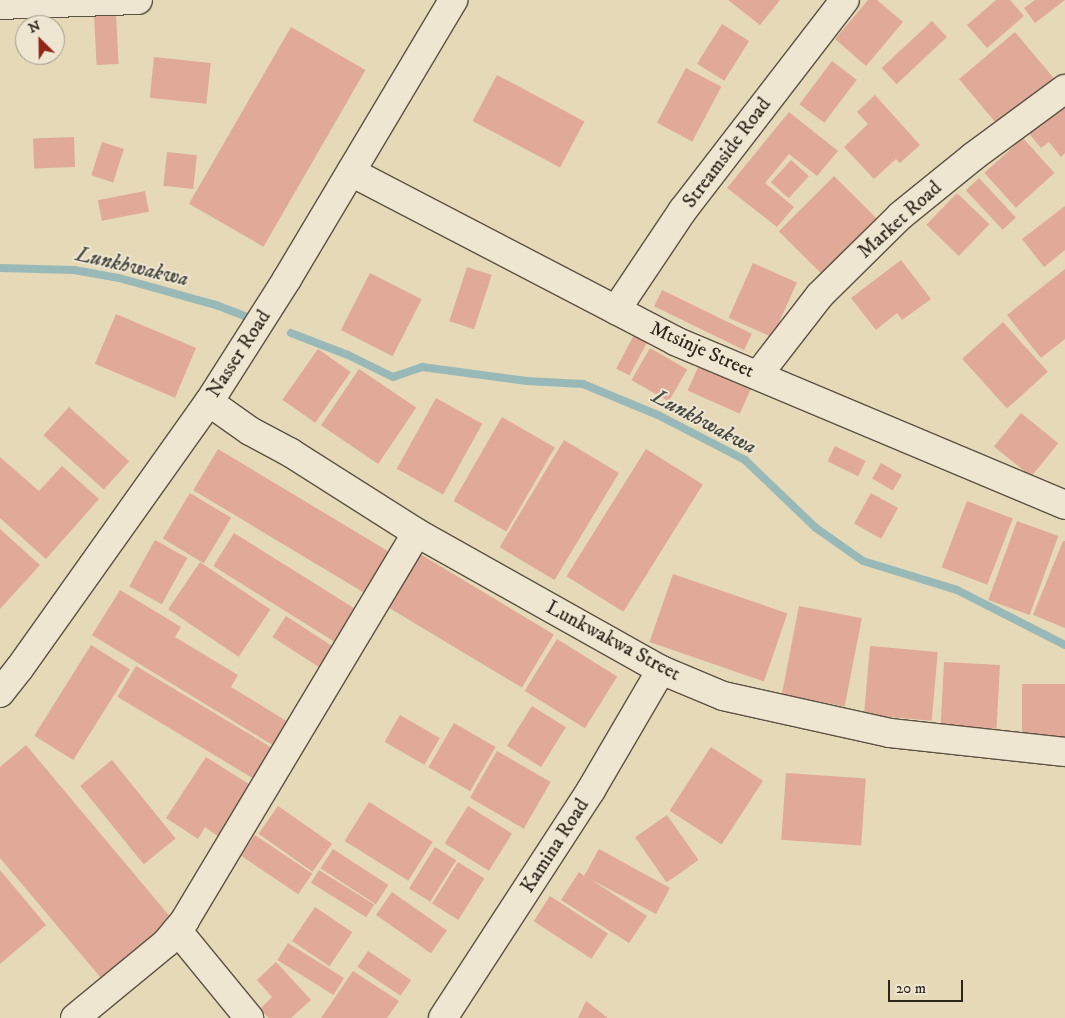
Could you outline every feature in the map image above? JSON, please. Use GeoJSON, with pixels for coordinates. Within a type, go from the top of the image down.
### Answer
{"type":"FeatureCollection","features":[{"type":"Feature","properties":{"kind":"street"},"geometry":{"type":"LineString","coordinates":[[0,5],[138,0]]}},
{"type":"Feature","properties":{"kind":"street","name":"Nasser Road"},"geometry":{"type":"LineString","coordinates":[[0,693],[25,661],[209,402],[287,279],[453,0]]}},
{"type":"Feature","properties":{"kind":"street","name":"Streamside Road"},"geometry":{"type":"LineString","coordinates":[[616,310],[683,210],[844,0]]}},
{"type":"Feature","properties":{"kind":"street","name":"Market Road"},"geometry":{"type":"LineString","coordinates":[[758,375],[820,295],[900,216],[974,156],[1065,89]]}},
{"type":"Feature","properties":{"kind":"street","name":"Mtsinje Street"},"geometry":{"type":"LineString","coordinates":[[351,172],[675,341],[1065,505]]}},
{"type":"Feature","properties":{"kind":"street","name":"Lunkwakwa Street"},"geometry":{"type":"LineString","coordinates":[[209,402],[250,431],[291,454],[417,534],[662,670],[723,696],[890,733],[1065,752]]}},
{"type":"Feature","properties":{"kind":"street"},"geometry":{"type":"LineString","coordinates":[[74,1018],[166,943],[177,930],[417,534]]}},
{"type":"Feature","properties":{"kind":"street","name":"Kamina Road"},"geometry":{"type":"LineString","coordinates":[[443,1018],[591,790],[662,670]]}},
{"type":"Feature","properties":{"kind":"street"},"geometry":{"type":"LineString","coordinates":[[177,930],[249,1018]]}},
{"type":"Feature","properties":{"kind":"building"},"geometry":{"type":"Polygon","coordinates":[[[728,0],[780,0],[760,25],[728,0]]]}},
{"type":"Feature","properties":{"kind":"building"},"geometry":{"type":"Polygon","coordinates":[[[868,0],[877,0],[903,22],[866,66],[835,39],[868,0]]]}},
{"type":"Feature","properties":{"kind":"building"},"geometry":{"type":"Polygon","coordinates":[[[996,0],[1010,0],[1024,16],[987,48],[967,25],[996,0]]]}},
{"type":"Feature","properties":{"kind":"building"},"geometry":{"type":"Polygon","coordinates":[[[1035,0],[1065,0],[1035,23],[1024,8],[1035,0]]]}},
{"type":"Feature","properties":{"kind":"building"},"geometry":{"type":"Polygon","coordinates":[[[116,14],[119,64],[97,65],[94,15],[116,14]]]}},
{"type":"Feature","properties":{"kind":"building"},"geometry":{"type":"Polygon","coordinates":[[[932,21],[947,37],[897,84],[882,68],[932,21]]]}},
{"type":"Feature","properties":{"kind":"building"},"geometry":{"type":"Polygon","coordinates":[[[722,24],[749,41],[724,81],[697,64],[722,24]]]}},
{"type":"Feature","properties":{"kind":"building"},"geometry":{"type":"Polygon","coordinates":[[[291,27],[365,70],[263,247],[189,204],[291,27]]]}},
{"type":"Feature","properties":{"kind":"building"},"geometry":{"type":"Polygon","coordinates":[[[1015,32],[1054,79],[998,126],[959,79],[1015,32]]]}},
{"type":"Feature","properties":{"kind":"building"},"geometry":{"type":"Polygon","coordinates":[[[154,57],[211,63],[206,104],[150,98],[154,57]]]}},
{"type":"Feature","properties":{"kind":"building"},"geometry":{"type":"Polygon","coordinates":[[[832,61],[857,80],[824,123],[800,104],[832,61]]]}},
{"type":"Feature","properties":{"kind":"building"},"geometry":{"type":"Polygon","coordinates":[[[686,68],[721,87],[692,142],[657,123],[686,68]]]}},
{"type":"Feature","properties":{"kind":"building"},"geometry":{"type":"Polygon","coordinates":[[[497,75],[584,121],[560,167],[473,121],[497,75]]]}},
{"type":"Feature","properties":{"kind":"building"},"geometry":{"type":"Polygon","coordinates":[[[875,95],[920,145],[900,163],[896,159],[874,179],[844,147],[868,124],[857,112],[875,95]]]}},
{"type":"Feature","properties":{"kind":"building"},"geometry":{"type":"Polygon","coordinates":[[[1065,97],[1065,153],[1061,157],[1049,142],[1041,148],[1025,129],[1065,97]]]}},
{"type":"Feature","properties":{"kind":"building"},"geometry":{"type":"Polygon","coordinates":[[[789,112],[838,151],[817,176],[789,154],[765,183],[794,207],[777,227],[727,188],[789,112]]]}},
{"type":"Feature","properties":{"kind":"building"},"geometry":{"type":"Polygon","coordinates":[[[74,137],[75,167],[34,168],[33,138],[74,137]]]}},
{"type":"Feature","properties":{"kind":"building"},"geometry":{"type":"Polygon","coordinates":[[[1023,138],[1054,173],[1016,208],[984,173],[1023,138]]]}},
{"type":"Feature","properties":{"kind":"building"},"geometry":{"type":"Polygon","coordinates":[[[102,142],[124,149],[113,182],[91,175],[102,142]]]}},
{"type":"Feature","properties":{"kind":"building"},"geometry":{"type":"Polygon","coordinates":[[[167,152],[197,155],[193,189],[163,186],[167,152]]]}},
{"type":"Feature","properties":{"kind":"building"},"geometry":{"type":"Polygon","coordinates":[[[791,160],[809,176],[789,198],[771,182],[791,160]]]}},
{"type":"Feature","properties":{"kind":"building"},"geometry":{"type":"Polygon","coordinates":[[[834,176],[878,220],[823,275],[779,231],[834,176]]]}},
{"type":"Feature","properties":{"kind":"building"},"geometry":{"type":"Polygon","coordinates":[[[979,178],[1016,217],[1003,230],[966,190],[979,178]]]}},
{"type":"Feature","properties":{"kind":"building"},"geometry":{"type":"Polygon","coordinates":[[[145,191],[149,212],[102,221],[98,200],[145,191]]]}},
{"type":"Feature","properties":{"kind":"building"},"geometry":{"type":"Polygon","coordinates":[[[957,193],[989,224],[959,256],[926,225],[957,193]]]}},
{"type":"Feature","properties":{"kind":"building"},"geometry":{"type":"Polygon","coordinates":[[[1065,206],[1065,250],[1044,267],[1022,239],[1065,206]]]}},
{"type":"Feature","properties":{"kind":"building"},"geometry":{"type":"Polygon","coordinates":[[[901,260],[931,299],[902,320],[897,313],[876,330],[851,298],[901,260]]]}},
{"type":"Feature","properties":{"kind":"building"},"geometry":{"type":"Polygon","coordinates":[[[753,263],[797,283],[772,337],[729,318],[753,263]]]}},
{"type":"Feature","properties":{"kind":"building"},"geometry":{"type":"Polygon","coordinates":[[[467,267],[492,275],[474,329],[449,321],[467,267]]]}},
{"type":"Feature","properties":{"kind":"building"},"geometry":{"type":"Polygon","coordinates":[[[1065,269],[1065,339],[1041,358],[1007,315],[1065,269]]]}},
{"type":"Feature","properties":{"kind":"building"},"geometry":{"type":"Polygon","coordinates":[[[370,273],[422,299],[393,356],[341,330],[370,273]]]}},
{"type":"Feature","properties":{"kind":"building"},"geometry":{"type":"Polygon","coordinates":[[[662,290],[752,334],[744,350],[654,306],[662,290]]]}},
{"type":"Feature","properties":{"kind":"building"},"geometry":{"type":"Polygon","coordinates":[[[116,314],[196,348],[175,398],[95,364],[116,314]]]}},
{"type":"Feature","properties":{"kind":"building"},"geometry":{"type":"Polygon","coordinates":[[[1003,322],[1048,372],[1007,409],[962,359],[1003,322]]]}},
{"type":"Feature","properties":{"kind":"building"},"geometry":{"type":"Polygon","coordinates":[[[634,335],[647,342],[629,376],[616,369],[634,335]]]}},
{"type":"Feature","properties":{"kind":"building"},"geometry":{"type":"Polygon","coordinates":[[[650,348],[687,370],[669,402],[632,380],[650,348]]]}},
{"type":"Feature","properties":{"kind":"building"},"geometry":{"type":"Polygon","coordinates":[[[318,349],[351,372],[315,423],[282,400],[318,349]]]}},
{"type":"Feature","properties":{"kind":"building"},"geometry":{"type":"Polygon","coordinates":[[[699,365],[751,388],[740,414],[688,391],[699,365]]]}},
{"type":"Feature","properties":{"kind":"building"},"geometry":{"type":"Polygon","coordinates":[[[359,369],[416,408],[378,464],[321,425],[359,369]]]}},
{"type":"Feature","properties":{"kind":"building"},"geometry":{"type":"Polygon","coordinates":[[[436,398],[482,424],[443,495],[397,469],[436,398]]]}},
{"type":"Feature","properties":{"kind":"building"},"geometry":{"type":"Polygon","coordinates":[[[69,407],[129,461],[104,489],[44,435],[69,407]]]}},
{"type":"Feature","properties":{"kind":"building"},"geometry":{"type":"Polygon","coordinates":[[[1021,413],[1058,443],[1031,477],[994,446],[1021,413]]]}},
{"type":"Feature","properties":{"kind":"building"},"geometry":{"type":"Polygon","coordinates":[[[502,417],[555,448],[506,532],[454,501],[502,417]]]}},
{"type":"Feature","properties":{"kind":"building"},"geometry":{"type":"Polygon","coordinates":[[[564,440],[619,473],[554,580],[500,547],[564,440]]]}},
{"type":"Feature","properties":{"kind":"building"},"geometry":{"type":"Polygon","coordinates":[[[835,446],[866,461],[858,476],[828,461],[835,446]]]}},
{"type":"Feature","properties":{"kind":"building"},"geometry":{"type":"Polygon","coordinates":[[[218,449],[400,558],[375,599],[193,490],[218,449]]]}},
{"type":"Feature","properties":{"kind":"building"},"geometry":{"type":"Polygon","coordinates":[[[646,449],[703,485],[623,612],[567,576],[646,449]]]}},
{"type":"Feature","properties":{"kind":"building"},"geometry":{"type":"Polygon","coordinates":[[[0,457],[39,491],[62,466],[99,499],[46,559],[0,518],[0,457]]]}},
{"type":"Feature","properties":{"kind":"building"},"geometry":{"type":"Polygon","coordinates":[[[881,463],[902,475],[893,491],[872,479],[881,463]]]}},
{"type":"Feature","properties":{"kind":"building"},"geometry":{"type":"Polygon","coordinates":[[[190,493],[231,518],[204,563],[163,538],[190,493]]]}},
{"type":"Feature","properties":{"kind":"building"},"geometry":{"type":"Polygon","coordinates":[[[871,493],[898,508],[881,539],[854,524],[871,493]]]}},
{"type":"Feature","properties":{"kind":"building"},"geometry":{"type":"Polygon","coordinates":[[[967,501],[1013,519],[987,585],[942,567],[967,501]]]}},
{"type":"Feature","properties":{"kind":"building"},"geometry":{"type":"Polygon","coordinates":[[[1017,521],[1058,536],[1030,615],[988,600],[1017,521]]]}},
{"type":"Feature","properties":{"kind":"building"},"geometry":{"type":"Polygon","coordinates":[[[0,529],[40,565],[0,609],[0,529]]]}},
{"type":"Feature","properties":{"kind":"building"},"geometry":{"type":"Polygon","coordinates":[[[234,533],[359,611],[338,644],[213,566],[234,533]]]}},
{"type":"Feature","properties":{"kind":"building"},"geometry":{"type":"Polygon","coordinates":[[[155,540],[187,558],[162,604],[129,586],[155,540]]]}},
{"type":"Feature","properties":{"kind":"building"},"geometry":{"type":"Polygon","coordinates":[[[1063,541],[1065,541],[1065,628],[1033,615],[1063,541]]]}},
{"type":"Feature","properties":{"kind":"building"},"geometry":{"type":"Polygon","coordinates":[[[415,551],[554,634],[522,688],[383,604],[415,551]]]}},
{"type":"Feature","properties":{"kind":"building"},"geometry":{"type":"Polygon","coordinates":[[[200,562],[270,610],[239,657],[168,609],[200,562]]]}},
{"type":"Feature","properties":{"kind":"building"},"geometry":{"type":"Polygon","coordinates":[[[673,574],[787,613],[764,681],[650,642],[673,574]]]}},
{"type":"Feature","properties":{"kind":"building"},"geometry":{"type":"Polygon","coordinates":[[[120,590],[181,627],[175,637],[238,675],[231,687],[288,722],[274,746],[92,635],[120,590]]]}},
{"type":"Feature","properties":{"kind":"building"},"geometry":{"type":"Polygon","coordinates":[[[799,606],[862,618],[845,707],[782,694],[799,606]]]}},
{"type":"Feature","properties":{"kind":"building"},"geometry":{"type":"Polygon","coordinates":[[[286,616],[335,648],[322,669],[272,637],[286,616]]]}},
{"type":"Feature","properties":{"kind":"building"},"geometry":{"type":"Polygon","coordinates":[[[557,639],[617,677],[585,728],[525,691],[557,639]]]}},
{"type":"Feature","properties":{"kind":"building"},"geometry":{"type":"Polygon","coordinates":[[[91,645],[130,669],[73,760],[34,736],[91,645]]]}},
{"type":"Feature","properties":{"kind":"building"},"geometry":{"type":"Polygon","coordinates":[[[870,646],[938,652],[932,721],[864,715],[870,646]]]}},
{"type":"Feature","properties":{"kind":"building"},"geometry":{"type":"Polygon","coordinates":[[[944,662],[1000,665],[997,729],[941,726],[944,662]]]}},
{"type":"Feature","properties":{"kind":"building"},"geometry":{"type":"Polygon","coordinates":[[[136,666],[271,747],[253,778],[117,697],[136,666]]]}},
{"type":"Feature","properties":{"kind":"building"},"geometry":{"type":"Polygon","coordinates":[[[1022,684],[1065,684],[1065,743],[1022,743],[1022,684]]]}},
{"type":"Feature","properties":{"kind":"building"},"geometry":{"type":"Polygon","coordinates":[[[532,706],[566,727],[541,767],[507,746],[532,706]]]}},
{"type":"Feature","properties":{"kind":"building"},"geometry":{"type":"Polygon","coordinates":[[[400,715],[440,738],[424,765],[384,742],[400,715]]]}},
{"type":"Feature","properties":{"kind":"building"},"geometry":{"type":"Polygon","coordinates":[[[454,723],[496,747],[470,791],[428,767],[454,723]]]}},
{"type":"Feature","properties":{"kind":"building"},"geometry":{"type":"Polygon","coordinates":[[[26,745],[172,919],[101,978],[0,858],[0,767],[26,745]]]}},
{"type":"Feature","properties":{"kind":"building"},"geometry":{"type":"Polygon","coordinates":[[[711,747],[763,781],[722,845],[670,811],[711,747]]]}},
{"type":"Feature","properties":{"kind":"building"},"geometry":{"type":"Polygon","coordinates":[[[497,751],[551,782],[524,829],[470,798],[497,751]]]}},
{"type":"Feature","properties":{"kind":"building"},"geometry":{"type":"Polygon","coordinates":[[[206,757],[252,786],[219,837],[205,827],[198,839],[166,818],[206,757]]]}},
{"type":"Feature","properties":{"kind":"building"},"geometry":{"type":"Polygon","coordinates":[[[112,760],[176,838],[144,864],[80,786],[112,760]]]}},
{"type":"Feature","properties":{"kind":"building"},"geometry":{"type":"Polygon","coordinates":[[[786,773],[866,779],[861,845],[781,840],[786,773]]]}},
{"type":"Feature","properties":{"kind":"building"},"geometry":{"type":"Polygon","coordinates":[[[369,802],[433,842],[408,881],[345,841],[369,802]]]}},
{"type":"Feature","properties":{"kind":"building"},"geometry":{"type":"Polygon","coordinates":[[[278,806],[332,844],[313,872],[258,834],[278,806]]]}},
{"type":"Feature","properties":{"kind":"building"},"geometry":{"type":"Polygon","coordinates":[[[468,806],[512,834],[489,871],[445,843],[468,806]]]}},
{"type":"Feature","properties":{"kind":"building"},"geometry":{"type":"Polygon","coordinates":[[[667,815],[699,860],[667,882],[635,837],[667,815]]]}},
{"type":"Feature","properties":{"kind":"building"},"geometry":{"type":"Polygon","coordinates":[[[255,835],[312,874],[298,894],[241,856],[255,835]]]}},
{"type":"Feature","properties":{"kind":"building"},"geometry":{"type":"Polygon","coordinates":[[[435,847],[456,860],[430,902],[409,889],[435,847]]]}},
{"type":"Feature","properties":{"kind":"building"},"geometry":{"type":"Polygon","coordinates":[[[333,849],[388,885],[376,904],[320,868],[333,849]]]}},
{"type":"Feature","properties":{"kind":"building"},"geometry":{"type":"Polygon","coordinates":[[[599,849],[670,888],[656,914],[590,879],[647,916],[629,943],[561,900],[579,872],[584,876],[599,849]]]}},
{"type":"Feature","properties":{"kind":"building"},"geometry":{"type":"Polygon","coordinates":[[[458,862],[484,878],[458,920],[432,904],[458,862]]]}},
{"type":"Feature","properties":{"kind":"building"},"geometry":{"type":"Polygon","coordinates":[[[0,870],[46,925],[0,964],[0,870]]]}},
{"type":"Feature","properties":{"kind":"building"},"geometry":{"type":"Polygon","coordinates":[[[319,870],[374,904],[366,917],[311,883],[319,870]]]}},
{"type":"Feature","properties":{"kind":"building"},"geometry":{"type":"Polygon","coordinates":[[[392,892],[447,930],[431,953],[376,915],[392,892]]]}},
{"type":"Feature","properties":{"kind":"building"},"geometry":{"type":"Polygon","coordinates":[[[550,896],[608,934],[592,959],[534,921],[550,896]]]}},
{"type":"Feature","properties":{"kind":"building"},"geometry":{"type":"Polygon","coordinates":[[[315,907],[352,932],[329,966],[292,941],[315,907]]]}},
{"type":"Feature","properties":{"kind":"building"},"geometry":{"type":"Polygon","coordinates":[[[288,943],[344,978],[333,995],[277,960],[288,943]]]}},
{"type":"Feature","properties":{"kind":"building"},"geometry":{"type":"Polygon","coordinates":[[[368,951],[411,980],[400,996],[357,967],[368,951]]]}},
{"type":"Feature","properties":{"kind":"building"},"geometry":{"type":"Polygon","coordinates":[[[276,962],[311,1000],[291,1018],[269,1018],[260,1009],[272,997],[257,980],[276,962]]]}},
{"type":"Feature","properties":{"kind":"building"},"geometry":{"type":"Polygon","coordinates":[[[353,971],[399,1001],[387,1018],[321,1018],[353,971]]]}},
{"type":"Feature","properties":{"kind":"building"},"geometry":{"type":"Polygon","coordinates":[[[586,1001],[608,1018],[578,1018],[586,1001]]]}},
{"type":"Feature","properties":{"kind":"waterway","name":"Lunkhwakwa"},"geometry":{"type":"LineString","coordinates":[[0,268],[74,270],[119,278],[216,305],[253,319]]}},
{"type":"Feature","properties":{"kind":"waterway","name":"Lunkhwakwa"},"geometry":{"type":"LineString","coordinates":[[291,333],[348,355],[393,377],[422,367],[527,381],[583,384],[658,415],[745,460],[816,528],[863,561],[957,590],[1065,645]]}}]}
